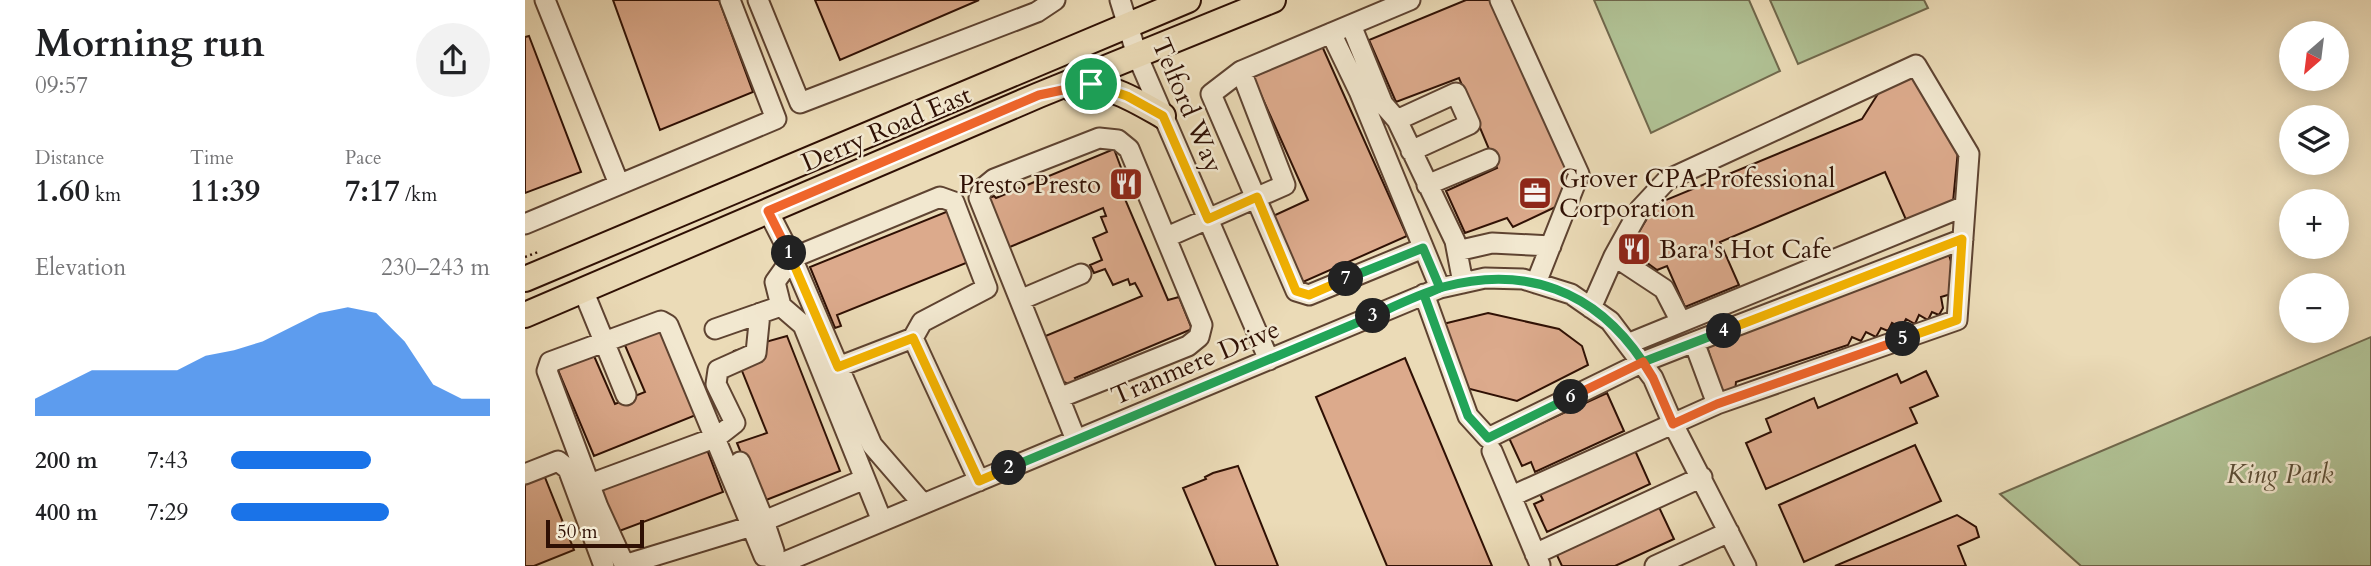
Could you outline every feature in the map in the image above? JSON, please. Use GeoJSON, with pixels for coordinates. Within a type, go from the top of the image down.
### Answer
{"type":"FeatureCollection","features":[{"type":"Feature","properties":{"kind":"main road","name":"Derry Road East"},"geometry":{"type":"LineString","coordinates":[[525,279],[1188,0]]}},
{"type":"Feature","properties":{"kind":"main road","name":"Derry Road East"},"geometry":{"type":"LineString","coordinates":[[525,315],[1039,95],[1273,0]]}},
{"type":"Feature","properties":{"kind":"main road"},"geometry":{"type":"LineString","coordinates":[[1039,95],[1091,84],[1127,96],[1163,116]]}},
{"type":"Feature","properties":{"kind":"street"},"geometry":{"type":"LineString","coordinates":[[545,0],[619,184]]}},
{"type":"Feature","properties":{"kind":"street"},"geometry":{"type":"LineString","coordinates":[[525,224],[776,119],[730,0]]}},
{"type":"Feature","properties":{"kind":"street"},"geometry":{"type":"LineString","coordinates":[[758,0],[800,103],[1037,12],[1055,0]]}},
{"type":"Feature","properties":{"kind":"street","name":"Telford Way"},"geometry":{"type":"LineString","coordinates":[[1120,0],[1137,55],[1269,359]]}},
{"type":"Feature","properties":{"kind":"street"},"geometry":{"type":"LineString","coordinates":[[1410,0],[1241,71],[1211,94],[1296,291],[1309,295],[1423,248]]}},
{"type":"Feature","properties":{"kind":"street"},"geometry":{"type":"LineString","coordinates":[[1500,0],[1579,174],[1536,283]]}},
{"type":"Feature","properties":{"kind":"street"},"geometry":{"type":"LineString","coordinates":[[1350,25],[1383,104],[1397,120],[1455,241],[1463,283]]}},
{"type":"Feature","properties":{"kind":"street"},"geometry":{"type":"LineString","coordinates":[[1331,33],[1359,91],[1423,248],[1432,291],[1468,416],[1488,438],[1643,362],[1962,239]]}},
{"type":"Feature","properties":{"kind":"street"},"geometry":{"type":"LineString","coordinates":[[1512,496],[1717,404],[1957,320],[1969,154],[1916,65],[1667,180],[1640,209],[1614,256],[1591,308]]}},
{"type":"Feature","properties":{"kind":"street"},"geometry":{"type":"LineString","coordinates":[[1167,237],[1285,185],[1241,71]]}},
{"type":"Feature","properties":{"kind":"street"},"geometry":{"type":"LineString","coordinates":[[1397,120],[1456,93],[1470,124],[1411,151]]}},
{"type":"Feature","properties":{"kind":"street"},"geometry":{"type":"LineString","coordinates":[[1059,398],[1188,346],[1199,337],[1202,325],[1129,149],[1118,140],[1099,138],[994,179],[983,188],[979,198],[1059,398],[1076,440]]}},
{"type":"Feature","properties":{"kind":"street"},"geometry":{"type":"LineString","coordinates":[[1427,185],[1489,159]]}},
{"type":"Feature","properties":{"kind":"street"},"geometry":{"type":"LineString","coordinates":[[838,367],[913,338],[922,322],[987,288],[954,202],[940,197],[792,258],[775,282],[781,306],[803,325],[882,521]]}},
{"type":"Feature","properties":{"kind":"street"},"geometry":{"type":"LineString","coordinates":[[1630,343],[1965,206]]}},
{"type":"Feature","properties":{"kind":"street"},"geometry":{"type":"LineString","coordinates":[[768,211],[792,258],[871,445],[923,504]]}},
{"type":"Feature","properties":{"kind":"street"},"geometry":{"type":"LineString","coordinates":[[1457,250],[1492,243],[1551,246]]}},
{"type":"Feature","properties":{"kind":"street"},"geometry":{"type":"LineString","coordinates":[[1614,256],[1664,289],[1681,322]]}},
{"type":"Feature","properties":{"kind":"street"},"geometry":{"type":"LineString","coordinates":[[1020,300],[1081,274]]}},
{"type":"Feature","properties":{"kind":"street","name":"Tranmere Drive"},"geometry":{"type":"LineString","coordinates":[[773,563],[979,481],[1432,291],[1485,278],[1523,279],[1571,294],[1610,321],[1630,343],[1653,378],[1673,424],[1746,566]]}},
{"type":"Feature","properties":{"kind":"street"},"geometry":{"type":"LineString","coordinates":[[583,290],[626,395]]}},
{"type":"Feature","properties":{"kind":"street"},"geometry":{"type":"LineString","coordinates":[[715,329],[781,306]]}},
{"type":"Feature","properties":{"kind":"street"},"geometry":{"type":"LineString","coordinates":[[590,484],[714,438],[735,423],[716,384],[718,370],[756,353],[760,313]]}},
{"type":"Feature","properties":{"kind":"street"},"geometry":{"type":"LineString","coordinates":[[773,563],[774,551],[758,523],[714,438],[668,325],[661,321],[549,362],[547,371],[624,566],[758,523],[865,479]]}},
{"type":"Feature","properties":{"kind":"street"},"geometry":{"type":"LineString","coordinates":[[913,338],[979,481]]}},
{"type":"Feature","properties":{"kind":"street"},"geometry":{"type":"LineString","coordinates":[[1694,342],[1717,404]]}},
{"type":"Feature","properties":{"kind":"street"},"geometry":{"type":"LineString","coordinates":[[1492,451],[1537,560],[1702,477]]}},
{"type":"Feature","properties":{"kind":"street"},"geometry":{"type":"LineString","coordinates":[[525,474],[558,461],[568,469],[604,566]]}},
{"type":"Feature","properties":{"kind":"street"},"geometry":{"type":"LineString","coordinates":[[740,462],[758,523]]}},
{"type":"Feature","properties":{"kind":"street"},"geometry":{"type":"LineString","coordinates":[[1655,566],[1729,532]]}},
{"type":"Feature","properties":{"kind":"green space"},"geometry":{"type":"Polygon","coordinates":[[[1594,0],[1749,0],[1780,71],[1651,133],[1594,0]]]}},
{"type":"Feature","properties":{"kind":"green space"},"geometry":{"type":"Polygon","coordinates":[[[1770,0],[1924,0],[1928,8],[1798,64],[1770,0]]]}},
{"type":"Feature","properties":{"kind":"green space","name":"King Park"},"geometry":{"type":"Polygon","coordinates":[[[2371,337],[2371,566],[2081,566],[2000,494],[2371,337]]]}},
{"type":"Feature","properties":{"kind":"building"},"geometry":{"type":"Polygon","coordinates":[[[613,0],[719,0],[753,92],[660,130],[613,0]]]}},
{"type":"Feature","properties":{"kind":"building"},"geometry":{"type":"Polygon","coordinates":[[[815,0],[979,0],[840,60],[815,0]]]}},
{"type":"Feature","properties":{"kind":"building"},"geometry":{"type":"Polygon","coordinates":[[[1466,0],[1497,0],[1574,180],[1564,203],[1513,227],[1507,218],[1465,233],[1446,191],[1497,168],[1459,78],[1396,102],[1369,40],[1466,0]]]}},
{"type":"Feature","properties":{"kind":"building"},"geometry":{"type":"Polygon","coordinates":[[[529,36],[581,172],[525,193],[525,37],[529,36]]]}},
{"type":"Feature","properties":{"kind":"building"},"geometry":{"type":"Polygon","coordinates":[[[1322,46],[1407,236],[1303,282],[1273,216],[1308,200],[1253,77],[1322,46]]]}},
{"type":"Feature","properties":{"kind":"building"},"geometry":{"type":"Polygon","coordinates":[[[1909,76],[1916,78],[1958,150],[1953,202],[1907,222],[1885,172],[1720,242],[1739,285],[1685,307],[1667,266],[1657,270],[1628,249],[1653,209],[1661,202],[1862,119],[1881,89],[1909,76]]]}},
{"type":"Feature","properties":{"kind":"building"},"geometry":{"type":"Polygon","coordinates":[[[1114,149],[1129,189],[1122,192],[1168,300],[1179,297],[1192,329],[1075,378],[1077,381],[1070,385],[1062,381],[1043,337],[1142,296],[1135,283],[1130,285],[1128,279],[1113,285],[1105,269],[1094,273],[1090,265],[1102,260],[1093,238],[1107,232],[1101,217],[1106,216],[1103,208],[1005,249],[985,200],[994,196],[996,198],[1114,149]]]}},
{"type":"Feature","properties":{"kind":"building"},"geometry":{"type":"Polygon","coordinates":[[[951,210],[971,261],[837,315],[841,326],[835,328],[810,267],[951,210]]]}},
{"type":"Feature","properties":{"kind":"building"},"geometry":{"type":"Polygon","coordinates":[[[1949,255],[1954,271],[1951,294],[1941,297],[1943,308],[1939,315],[1932,312],[1928,320],[1919,315],[1915,324],[1906,319],[1901,328],[1892,323],[1888,331],[1881,328],[1876,337],[1866,332],[1861,341],[1852,337],[1848,345],[1736,382],[1735,392],[1722,395],[1706,343],[1949,255]]]}},
{"type":"Feature","properties":{"kind":"building"},"geometry":{"type":"Polygon","coordinates":[[[1488,313],[1559,329],[1582,346],[1588,365],[1517,401],[1466,388],[1443,324],[1488,313]]]}},
{"type":"Feature","properties":{"kind":"building"},"geometry":{"type":"Polygon","coordinates":[[[654,314],[696,415],[594,456],[555,363],[591,349],[615,404],[645,392],[618,329],[654,314]]]}},
{"type":"Feature","properties":{"kind":"building"},"geometry":{"type":"Polygon","coordinates":[[[787,336],[840,471],[761,502],[737,443],[767,433],[734,351],[787,336]]]}},
{"type":"Feature","properties":{"kind":"building"},"geometry":{"type":"Polygon","coordinates":[[[1405,358],[1492,566],[1387,566],[1316,397],[1405,358]]]}},
{"type":"Feature","properties":{"kind":"building"},"geometry":{"type":"Polygon","coordinates":[[[1926,371],[1938,396],[1910,408],[1917,423],[1766,489],[1746,443],[1771,432],[1766,419],[1814,398],[1818,408],[1897,374],[1901,383],[1926,371]]]}},
{"type":"Feature","properties":{"kind":"building"},"geometry":{"type":"Polygon","coordinates":[[[1607,393],[1624,431],[1535,472],[1531,462],[1522,466],[1509,438],[1607,393]]]}},
{"type":"Feature","properties":{"kind":"building"},"geometry":{"type":"Polygon","coordinates":[[[1915,445],[1941,501],[1804,562],[1779,505],[1915,445]]]}},
{"type":"Feature","properties":{"kind":"building"},"geometry":{"type":"Polygon","coordinates":[[[1633,446],[1650,484],[1547,532],[1534,504],[1543,500],[1538,490],[1633,446]]]}},
{"type":"Feature","properties":{"kind":"building"},"geometry":{"type":"Polygon","coordinates":[[[706,447],[723,492],[614,533],[597,488],[706,447]]]}},
{"type":"Feature","properties":{"kind":"building"},"geometry":{"type":"Polygon","coordinates":[[[1238,466],[1278,566],[1216,566],[1183,488],[1206,479],[1205,477],[1213,473],[1238,466]]]}},
{"type":"Feature","properties":{"kind":"building"},"geometry":{"type":"Polygon","coordinates":[[[542,470],[574,550],[534,566],[525,566],[525,476],[542,470]]]}},
{"type":"Feature","properties":{"kind":"building"},"geometry":{"type":"Polygon","coordinates":[[[1657,503],[1674,539],[1615,566],[1562,566],[1554,549],[1657,503]]]}},
{"type":"Feature","properties":{"kind":"building"},"geometry":{"type":"Polygon","coordinates":[[[1957,515],[1976,527],[1979,537],[1958,546],[1966,566],[1835,566],[1957,515]]]}},
{"type":"Feature","properties":{"kind":"place","name":"Presto Presto"},"geometry":{"type":"Point","coordinates":[1126,184]}},
{"type":"Feature","properties":{"kind":"place","name":"Grover CPA Professional Corporation"},"geometry":{"type":"Point","coordinates":[1535,193]}},
{"type":"Feature","properties":{"kind":"place","name":"Bara's Hot Cafe"},"geometry":{"type":"Point","coordinates":[1634,249]}},
{"type":"Feature","properties":{"kind":"route"},"geometry":{"type":"LineString","coordinates":[[1091,84],[1039,95],[768,211],[792,258],[838,367],[913,338],[979,481],[1440,288],[1485,278],[1523,279],[1571,294],[1610,321],[1643,362],[1962,239],[1957,320],[1717,404],[1673,424],[1643,362],[1488,438],[1468,416],[1424,295],[1440,288],[1423,248],[1309,295],[1296,291],[1257,197],[1208,219],[1163,116],[1127,96],[1091,84]]}}]}
